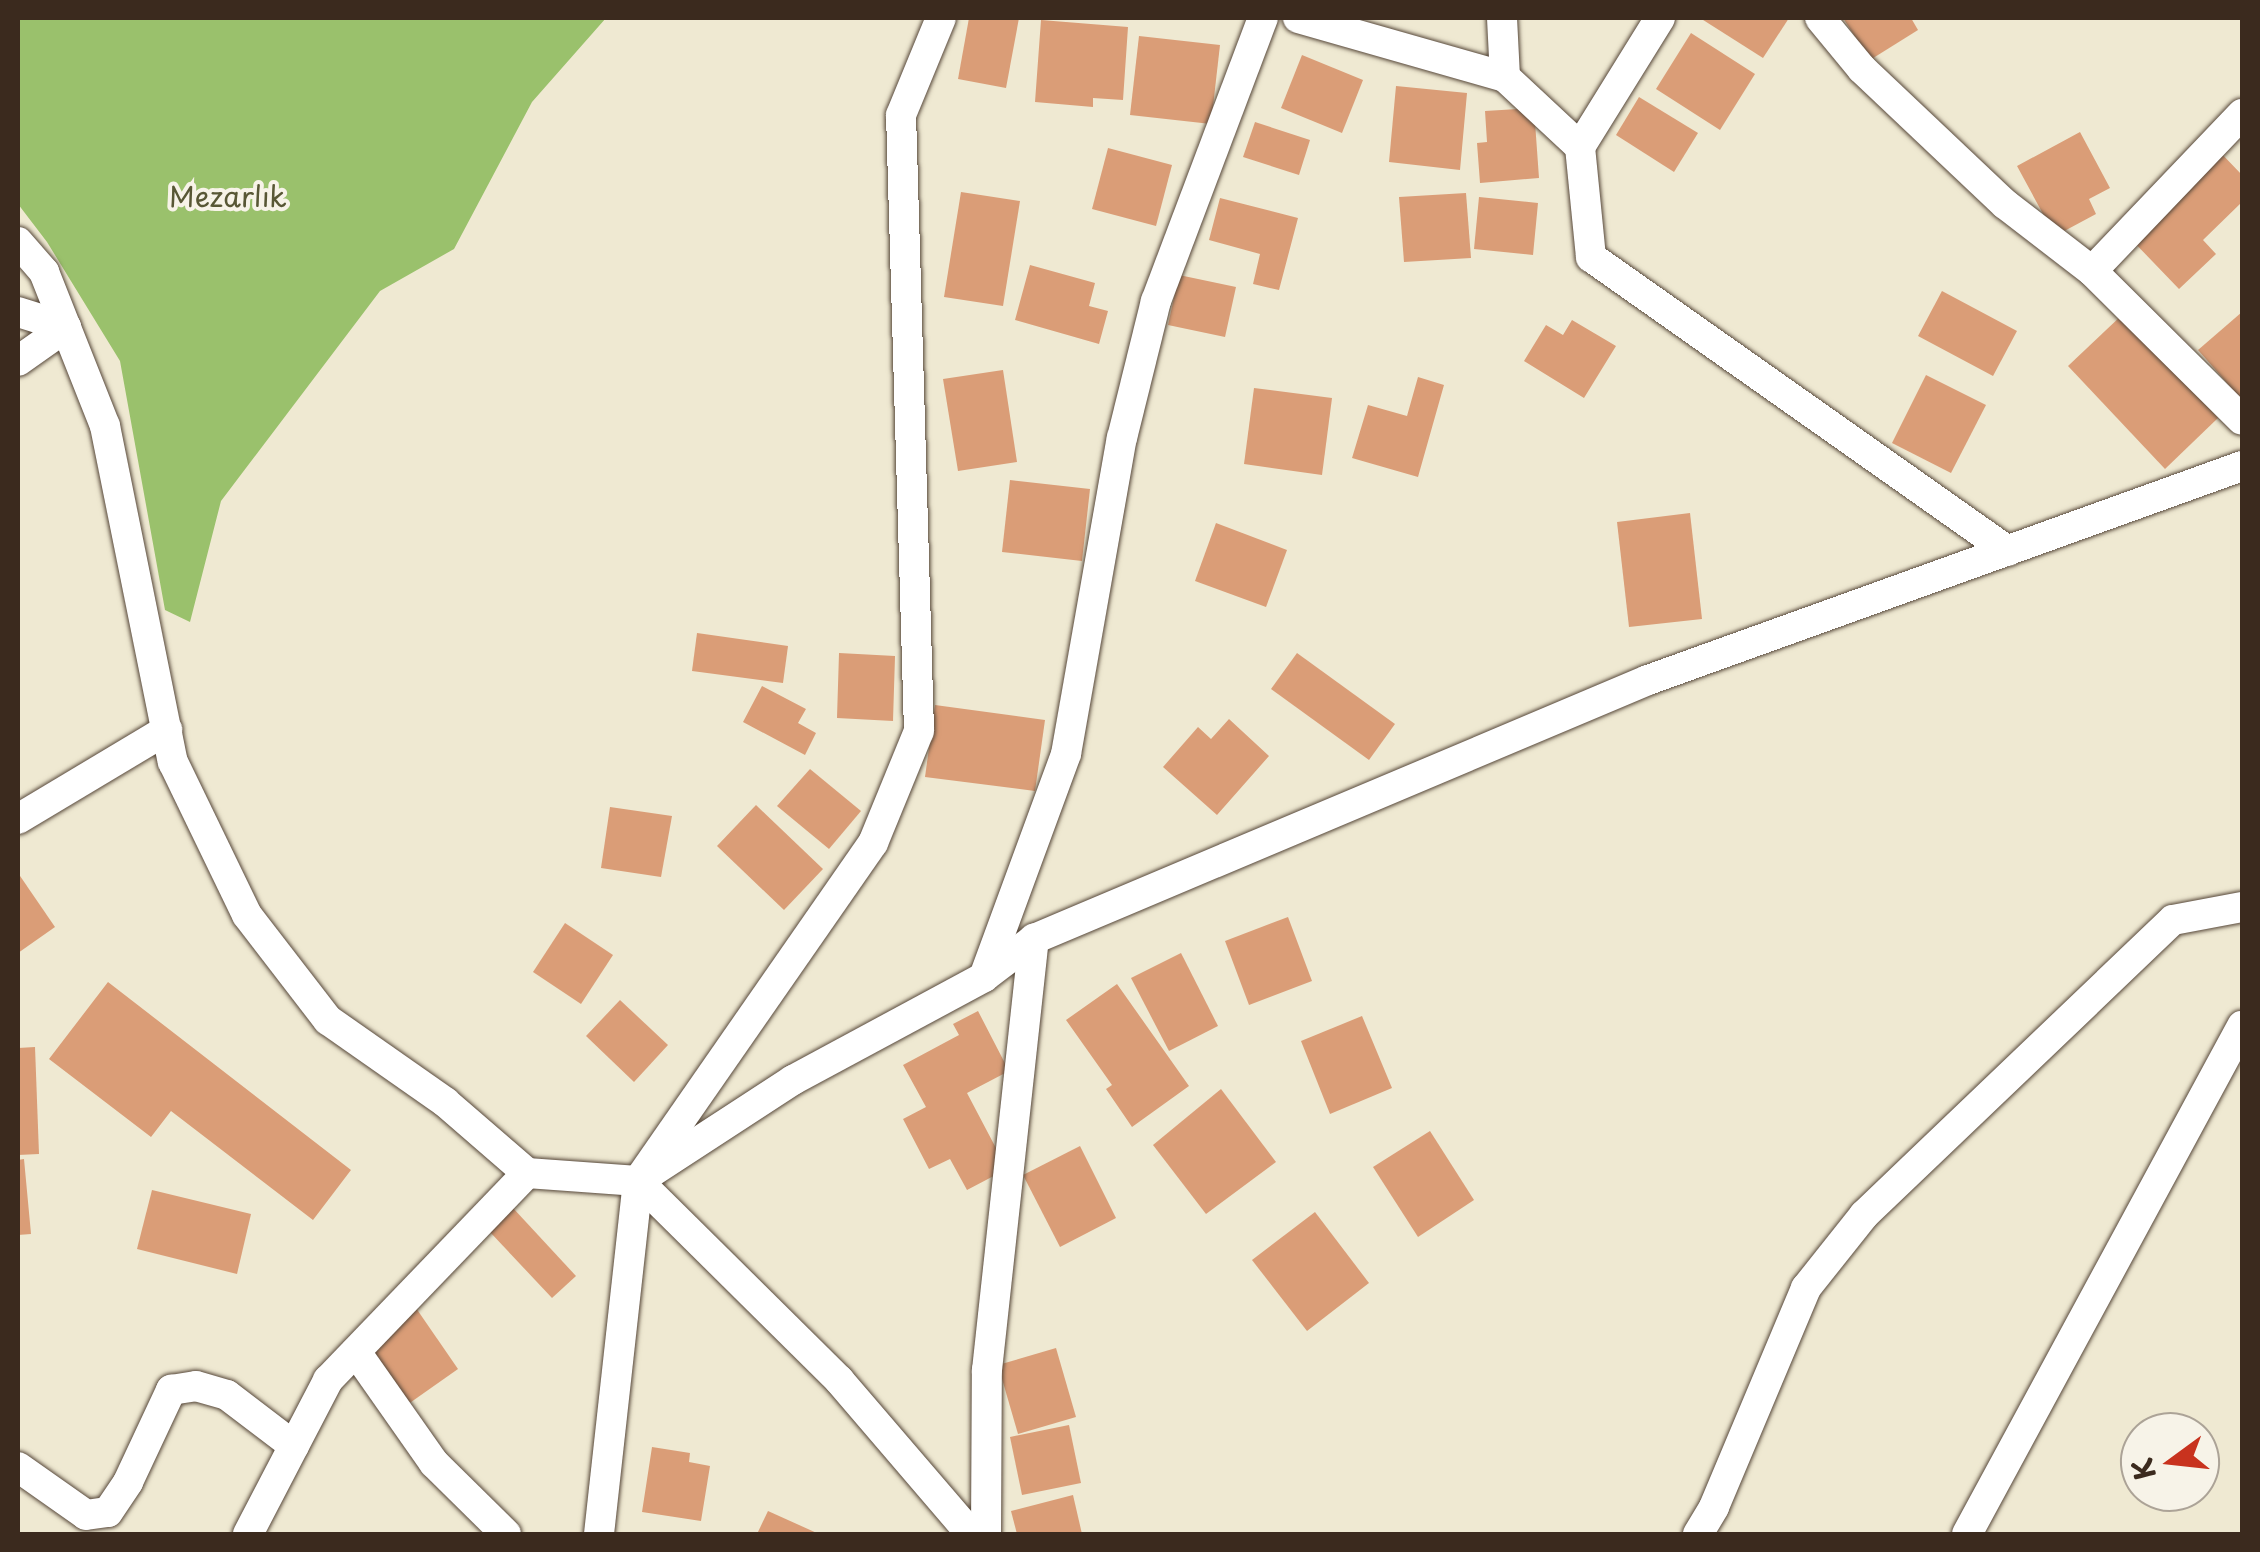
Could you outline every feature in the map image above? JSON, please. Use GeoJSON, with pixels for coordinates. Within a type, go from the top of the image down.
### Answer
{"type":"FeatureCollection","features":[{"type":"Feature","properties":{"kind":"street"},"geometry":{"type":"LineString","coordinates":[[600,1534],[638,1182],[873,843],[919,731],[902,115],[941,18]]}},
{"type":"Feature","properties":{"kind":"street"},"geometry":{"type":"LineString","coordinates":[[984,978],[1066,754],[1122,438],[1156,301],[1263,18]]}},
{"type":"Feature","properties":{"kind":"street"},"geometry":{"type":"LineString","coordinates":[[1298,18],[1505,77],[1580,147]]}},
{"type":"Feature","properties":{"kind":"street"},"geometry":{"type":"LineString","coordinates":[[1502,18],[1505,77]]}},
{"type":"Feature","properties":{"kind":"street"},"geometry":{"type":"LineString","coordinates":[[1660,18],[1580,147],[1591,258],[2008,551]]}},
{"type":"Feature","properties":{"kind":"street"},"geometry":{"type":"LineString","coordinates":[[1820,18],[1862,68],[2005,204],[2092,270],[2242,420]]}},
{"type":"Feature","properties":{"kind":"street"},"geometry":{"type":"LineString","coordinates":[[2092,270],[2242,114]]}},
{"type":"Feature","properties":{"kind":"street"},"geometry":{"type":"LineString","coordinates":[[18,242],[44,272],[105,426],[173,762],[248,916],[328,1020],[445,1102],[527,1173],[638,1182],[794,1080],[984,978],[1034,939],[1648,680],[2242,466]]}},
{"type":"Feature","properties":{"kind":"street"},"geometry":{"type":"LineString","coordinates":[[18,312],[66,327]]}},
{"type":"Feature","properties":{"kind":"street"},"geometry":{"type":"LineString","coordinates":[[18,361],[66,327]]}},
{"type":"Feature","properties":{"kind":"street"},"geometry":{"type":"LineString","coordinates":[[18,818],[167,730]]}},
{"type":"Feature","properties":{"kind":"street"},"geometry":{"type":"LineString","coordinates":[[1698,1534],[1806,1288],[1864,1214],[2173,920],[2242,907]]}},
{"type":"Feature","properties":{"kind":"street"},"geometry":{"type":"LineString","coordinates":[[986,1534],[986,1370],[1034,939]]}},
{"type":"Feature","properties":{"kind":"street"},"geometry":{"type":"LineString","coordinates":[[1967,1534],[2242,1026]]}},
{"type":"Feature","properties":{"kind":"street"},"geometry":{"type":"LineString","coordinates":[[248,1534],[328,1380],[527,1173]]}},
{"type":"Feature","properties":{"kind":"street"},"geometry":{"type":"LineString","coordinates":[[638,1182],[839,1380],[971,1534]]}},
{"type":"Feature","properties":{"kind":"street"},"geometry":{"type":"LineString","coordinates":[[356,1352],[434,1463],[506,1534]]}},
{"type":"Feature","properties":{"kind":"street"},"geometry":{"type":"LineString","coordinates":[[18,1468],[86,1515],[108,1512],[128,1482],[172,1390],[196,1386],[227,1395],[294,1446]]}},
{"type":"Feature","properties":{"kind":"green space","name":"Mezarlık"},"geometry":{"type":"Polygon","coordinates":[[[18,18],[606,18],[532,102],[454,249],[380,291],[221,501],[190,622],[165,610],[120,361],[47,242],[18,204],[18,18]]]}},
{"type":"Feature","properties":{"kind":"building"},"geometry":{"type":"Polygon","coordinates":[[[969,18],[1019,18],[1006,88],[958,79],[969,18]]]}},
{"type":"Feature","properties":{"kind":"building"},"geometry":{"type":"Polygon","coordinates":[[[1700,18],[1789,18],[1763,58],[1700,18]]]}},
{"type":"Feature","properties":{"kind":"building"},"geometry":{"type":"Polygon","coordinates":[[[1843,18],[1911,18],[1918,30],[1870,60],[1843,18]]]}},
{"type":"Feature","properties":{"kind":"building"},"geometry":{"type":"Polygon","coordinates":[[[1041,20],[1128,27],[1123,100],[1093,98],[1093,107],[1035,102],[1041,20]]]}},
{"type":"Feature","properties":{"kind":"building"},"geometry":{"type":"Polygon","coordinates":[[[1691,33],[1755,74],[1720,130],[1656,89],[1691,33]]]}},
{"type":"Feature","properties":{"kind":"building"},"geometry":{"type":"Polygon","coordinates":[[[1139,36],[1220,45],[1211,124],[1130,115],[1139,36]]]}},
{"type":"Feature","properties":{"kind":"building"},"geometry":{"type":"Polygon","coordinates":[[[1302,55],[1363,80],[1342,133],[1281,108],[1302,55]]]}},
{"type":"Feature","properties":{"kind":"building"},"geometry":{"type":"Polygon","coordinates":[[[1396,86],[1467,93],[1460,170],[1389,162],[1396,86]]]}},
{"type":"Feature","properties":{"kind":"building"},"geometry":{"type":"Polygon","coordinates":[[[1639,97],[1698,133],[1674,172],[1616,135],[1639,97]]]}},
{"type":"Feature","properties":{"kind":"building"},"geometry":{"type":"Polygon","coordinates":[[[1534,108],[1539,178],[1480,183],[1477,143],[1487,142],[1485,111],[1534,108]]]}},
{"type":"Feature","properties":{"kind":"building"},"geometry":{"type":"Polygon","coordinates":[[[1255,122],[1310,140],[1299,175],[1243,157],[1255,122]]]}},
{"type":"Feature","properties":{"kind":"building"},"geometry":{"type":"Polygon","coordinates":[[[2080,132],[2110,188],[2089,199],[2096,214],[2055,236],[2017,166],[2080,132]]]}},
{"type":"Feature","properties":{"kind":"building"},"geometry":{"type":"Polygon","coordinates":[[[1108,148],[1172,165],[1156,226],[1092,209],[1108,148]]]}},
{"type":"Feature","properties":{"kind":"building"},"geometry":{"type":"Polygon","coordinates":[[[2218,150],[2242,175],[2242,202],[2203,240],[2216,254],[2179,289],[2128,236],[2218,150]]]}},
{"type":"Feature","properties":{"kind":"building"},"geometry":{"type":"Polygon","coordinates":[[[961,192],[1020,201],[1003,306],[944,297],[961,192]]]}},
{"type":"Feature","properties":{"kind":"building"},"geometry":{"type":"Polygon","coordinates":[[[1466,193],[1471,258],[1404,262],[1399,197],[1466,193]]]}},
{"type":"Feature","properties":{"kind":"building"},"geometry":{"type":"Polygon","coordinates":[[[1479,197],[1538,203],[1533,255],[1474,249],[1479,197]]]}},
{"type":"Feature","properties":{"kind":"building"},"geometry":{"type":"Polygon","coordinates":[[[1220,198],[1298,218],[1279,290],[1253,284],[1260,254],[1209,240],[1220,198]]]}},
{"type":"Feature","properties":{"kind":"building"},"geometry":{"type":"Polygon","coordinates":[[[1030,265],[1095,283],[1089,306],[1108,311],[1099,344],[1015,320],[1030,265]]]}},
{"type":"Feature","properties":{"kind":"building"},"geometry":{"type":"Polygon","coordinates":[[[1179,275],[1236,287],[1225,337],[1168,325],[1179,275]]]}},
{"type":"Feature","properties":{"kind":"building"},"geometry":{"type":"Polygon","coordinates":[[[1942,291],[2017,331],[1993,376],[1918,336],[1942,291]]]}},
{"type":"Feature","properties":{"kind":"building"},"geometry":{"type":"Polygon","coordinates":[[[2242,312],[2242,400],[2198,350],[2242,312]]]}},
{"type":"Feature","properties":{"kind":"building"},"geometry":{"type":"Polygon","coordinates":[[[2123,314],[2218,418],[2165,469],[2068,366],[2123,314]]]}},
{"type":"Feature","properties":{"kind":"building"},"geometry":{"type":"Polygon","coordinates":[[[1572,320],[1616,346],[1584,398],[1524,361],[1546,325],[1563,335],[1572,320]]]}},
{"type":"Feature","properties":{"kind":"building"},"geometry":{"type":"Polygon","coordinates":[[[1003,370],[1017,462],[958,471],[943,379],[1003,370]]]}},
{"type":"Feature","properties":{"kind":"building"},"geometry":{"type":"Polygon","coordinates":[[[1926,375],[1986,405],[1951,473],[1892,443],[1926,375]]]}},
{"type":"Feature","properties":{"kind":"building"},"geometry":{"type":"Polygon","coordinates":[[[1418,377],[1444,385],[1418,477],[1352,458],[1368,405],[1407,416],[1418,377]]]}},
{"type":"Feature","properties":{"kind":"building"},"geometry":{"type":"Polygon","coordinates":[[[1254,388],[1332,398],[1322,475],[1244,464],[1254,388]]]}},
{"type":"Feature","properties":{"kind":"building"},"geometry":{"type":"Polygon","coordinates":[[[1010,480],[1090,489],[1082,561],[1002,552],[1010,480]]]}},
{"type":"Feature","properties":{"kind":"building"},"geometry":{"type":"Polygon","coordinates":[[[1690,513],[1702,619],[1629,627],[1617,522],[1690,513]]]}},
{"type":"Feature","properties":{"kind":"building"},"geometry":{"type":"Polygon","coordinates":[[[1216,523],[1287,550],[1266,607],[1195,581],[1216,523]]]}},
{"type":"Feature","properties":{"kind":"building"},"geometry":{"type":"Polygon","coordinates":[[[697,633],[788,646],[783,683],[692,671],[697,633]]]}},
{"type":"Feature","properties":{"kind":"building"},"geometry":{"type":"Polygon","coordinates":[[[839,653],[895,656],[893,721],[837,718],[839,653]]]}},
{"type":"Feature","properties":{"kind":"building"},"geometry":{"type":"Polygon","coordinates":[[[1297,653],[1395,724],[1369,760],[1271,689],[1297,653]]]}},
{"type":"Feature","properties":{"kind":"building"},"geometry":{"type":"Polygon","coordinates":[[[762,686],[806,709],[798,723],[816,733],[805,755],[743,722],[762,686]]]}},
{"type":"Feature","properties":{"kind":"building"},"geometry":{"type":"Polygon","coordinates":[[[935,705],[1045,720],[1035,791],[925,777],[935,705]]]}},
{"type":"Feature","properties":{"kind":"building"},"geometry":{"type":"Polygon","coordinates":[[[1229,719],[1269,756],[1217,815],[1163,767],[1198,727],[1211,739],[1229,719]]]}},
{"type":"Feature","properties":{"kind":"building"},"geometry":{"type":"Polygon","coordinates":[[[810,769],[861,811],[829,849],[777,806],[810,769]]]}},
{"type":"Feature","properties":{"kind":"building"},"geometry":{"type":"Polygon","coordinates":[[[756,805],[823,869],[784,910],[717,846],[756,805]]]}},
{"type":"Feature","properties":{"kind":"building"},"geometry":{"type":"Polygon","coordinates":[[[610,807],[672,816],[661,877],[601,868],[610,807]]]}},
{"type":"Feature","properties":{"kind":"building"},"geometry":{"type":"Polygon","coordinates":[[[18,873],[55,927],[18,953],[18,873]]]}},
{"type":"Feature","properties":{"kind":"building"},"geometry":{"type":"Polygon","coordinates":[[[1288,917],[1312,981],[1249,1005],[1225,941],[1288,917]]]}},
{"type":"Feature","properties":{"kind":"building"},"geometry":{"type":"Polygon","coordinates":[[[565,923],[613,955],[581,1004],[533,972],[565,923]]]}},
{"type":"Feature","properties":{"kind":"building"},"geometry":{"type":"Polygon","coordinates":[[[1181,953],[1218,1026],[1169,1051],[1131,978],[1181,953]]]}},
{"type":"Feature","properties":{"kind":"building"},"geometry":{"type":"Polygon","coordinates":[[[108,982],[351,1170],[313,1220],[171,1111],[151,1137],[49,1059],[108,982]]]}},
{"type":"Feature","properties":{"kind":"building"},"geometry":{"type":"Polygon","coordinates":[[[1117,984],[1189,1086],[1132,1127],[1106,1089],[1112,1085],[1066,1020],[1117,984]]]}},
{"type":"Feature","properties":{"kind":"building"},"geometry":{"type":"Polygon","coordinates":[[[620,1000],[668,1045],[634,1082],[586,1036],[620,1000]]]}},
{"type":"Feature","properties":{"kind":"building"},"geometry":{"type":"Polygon","coordinates":[[[978,1011],[1009,1071],[967,1093],[1007,1169],[967,1190],[950,1159],[929,1169],[903,1119],[926,1107],[903,1065],[959,1035],[953,1024],[978,1011]]]}},
{"type":"Feature","properties":{"kind":"building"},"geometry":{"type":"Polygon","coordinates":[[[1362,1016],[1392,1088],[1330,1114],[1301,1041],[1362,1016]]]}},
{"type":"Feature","properties":{"kind":"building"},"geometry":{"type":"Polygon","coordinates":[[[35,1047],[39,1154],[18,1155],[18,1048],[35,1047]]]}},
{"type":"Feature","properties":{"kind":"building"},"geometry":{"type":"Polygon","coordinates":[[[1221,1089],[1276,1162],[1206,1214],[1153,1145],[1221,1089]]]}},
{"type":"Feature","properties":{"kind":"building"},"geometry":{"type":"Polygon","coordinates":[[[1430,1131],[1474,1200],[1418,1237],[1373,1167],[1430,1131]]]}},
{"type":"Feature","properties":{"kind":"building"},"geometry":{"type":"Polygon","coordinates":[[[1080,1146],[1116,1218],[1060,1247],[1023,1175],[1080,1146]]]}},
{"type":"Feature","properties":{"kind":"building"},"geometry":{"type":"Polygon","coordinates":[[[24,1159],[31,1234],[18,1235],[18,1160],[24,1159]]]}},
{"type":"Feature","properties":{"kind":"building"},"geometry":{"type":"Polygon","coordinates":[[[152,1190],[251,1214],[237,1274],[137,1249],[152,1190]]]}},
{"type":"Feature","properties":{"kind":"building"},"geometry":{"type":"Polygon","coordinates":[[[513,1208],[576,1276],[552,1298],[489,1231],[513,1208]]]}},
{"type":"Feature","properties":{"kind":"building"},"geometry":{"type":"Polygon","coordinates":[[[1315,1212],[1369,1283],[1307,1331],[1252,1260],[1315,1212]]]}},
{"type":"Feature","properties":{"kind":"building"},"geometry":{"type":"Polygon","coordinates":[[[416,1308],[458,1369],[404,1407],[362,1346],[416,1308]]]}},
{"type":"Feature","properties":{"kind":"building"},"geometry":{"type":"Polygon","coordinates":[[[1056,1348],[1076,1417],[1018,1434],[998,1365],[1056,1348]]]}},
{"type":"Feature","properties":{"kind":"building"},"geometry":{"type":"Polygon","coordinates":[[[1069,1425],[1081,1483],[1022,1495],[1010,1437],[1069,1425]]]}},
{"type":"Feature","properties":{"kind":"building"},"geometry":{"type":"Polygon","coordinates":[[[652,1447],[690,1453],[689,1462],[710,1466],[701,1521],[642,1512],[652,1447]]]}},
{"type":"Feature","properties":{"kind":"building"},"geometry":{"type":"Polygon","coordinates":[[[1073,1495],[1082,1534],[1017,1534],[1011,1511],[1073,1495]]]}},
{"type":"Feature","properties":{"kind":"building"},"geometry":{"type":"Polygon","coordinates":[[[768,1511],[819,1534],[757,1534],[768,1511]]]}}]}
